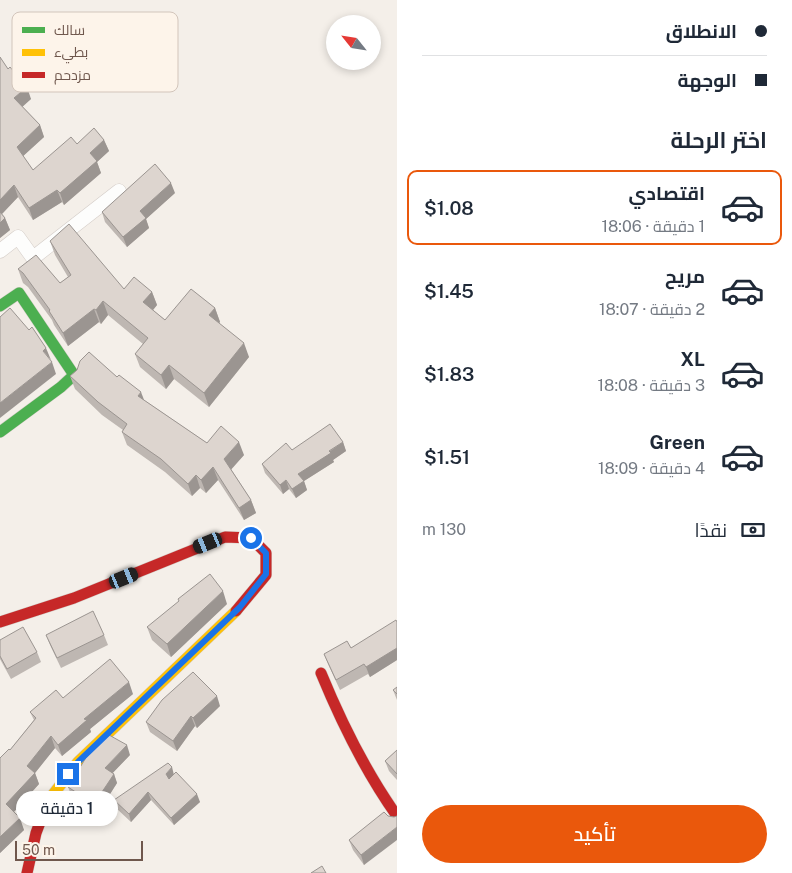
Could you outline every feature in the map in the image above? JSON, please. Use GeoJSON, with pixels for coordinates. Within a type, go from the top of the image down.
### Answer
{"type":"FeatureCollection","features":[{"type":"Feature","properties":{"kind":"main road"},"geometry":{"type":"LineString","coordinates":[[0,432],[61,387],[74,374],[18,293],[1,305]]}},
{"type":"Feature","properties":{"kind":"main road"},"geometry":{"type":"LineString","coordinates":[[0,622],[74,598],[225,537],[251,538],[266,553],[266,574],[240,607],[78,762],[49,800],[36,833],[27,873]]}},
{"type":"Feature","properties":{"kind":"main road"},"geometry":{"type":"LineString","coordinates":[[321,673],[337,713],[364,767],[397,816]]}},
{"type":"Feature","properties":{"kind":"street"},"geometry":{"type":"LineString","coordinates":[[0,251],[18,237],[34,258],[119,191]]}},
{"type":"Feature","properties":{"kind":"building"},"geometry":{"type":"Polygon","coordinates":[[[0,57],[8,69],[10,67],[12,69],[12,92],[21,92],[14,98],[40,125],[17,147],[33,170],[71,137],[77,144],[94,128],[104,140],[90,153],[97,161],[60,193],[57,190],[29,208],[14,185],[0,200],[0,57]]]}},
{"type":"Feature","properties":{"kind":"building"},"geometry":{"type":"Polygon","coordinates":[[[155,164],[171,183],[140,211],[146,218],[123,237],[102,212],[155,164]]]}},
{"type":"Feature","properties":{"kind":"building"},"geometry":{"type":"Polygon","coordinates":[[[0,212],[5,218],[0,223],[0,212]]]}},
{"type":"Feature","properties":{"kind":"building"},"geometry":{"type":"Polygon","coordinates":[[[69,224],[124,289],[134,277],[152,292],[143,302],[165,320],[191,289],[215,308],[209,315],[244,343],[204,393],[169,365],[161,375],[135,354],[148,338],[103,301],[96,310],[94,309],[63,333],[50,310],[18,269],[36,255],[60,283],[71,275],[50,241],[69,224]]]}},
{"type":"Feature","properties":{"kind":"building"},"geometry":{"type":"Polygon","coordinates":[[[10,308],[29,330],[32,327],[46,348],[43,351],[52,362],[0,403],[0,317],[10,308]]]}},
{"type":"Feature","properties":{"kind":"building"},"geometry":{"type":"Polygon","coordinates":[[[89,352],[117,377],[119,375],[141,392],[138,396],[207,443],[221,426],[239,442],[224,459],[251,500],[239,508],[213,467],[201,480],[196,475],[188,484],[161,459],[122,432],[127,424],[98,402],[70,376],[77,370],[80,361],[89,352]]]}},
{"type":"Feature","properties":{"kind":"building"},"geometry":{"type":"Polygon","coordinates":[[[330,424],[343,442],[329,451],[331,453],[298,474],[304,481],[292,489],[286,480],[280,485],[262,464],[286,443],[292,450],[330,424]]]}},
{"type":"Feature","properties":{"kind":"building"},"geometry":{"type":"Polygon","coordinates":[[[210,574],[223,591],[167,644],[147,627],[179,601],[178,599],[210,574]]]}},
{"type":"Feature","properties":{"kind":"building"},"geometry":{"type":"Polygon","coordinates":[[[93,611],[104,635],[57,658],[46,635],[93,611]]]}},
{"type":"Feature","properties":{"kind":"building"},"geometry":{"type":"Polygon","coordinates":[[[396,620],[397,648],[366,667],[364,664],[336,680],[324,654],[347,641],[351,648],[396,620]]]}},
{"type":"Feature","properties":{"kind":"building"},"geometry":{"type":"Polygon","coordinates":[[[23,627],[37,652],[7,669],[0,656],[0,640],[23,627]]]}},
{"type":"Feature","properties":{"kind":"building"},"geometry":{"type":"Polygon","coordinates":[[[110,659],[129,682],[84,719],[87,720],[58,745],[51,736],[27,766],[35,773],[6,804],[20,818],[0,837],[0,758],[10,750],[36,718],[30,712],[56,690],[63,698],[110,659]]]}},
{"type":"Feature","properties":{"kind":"building"},"geometry":{"type":"Polygon","coordinates":[[[193,672],[217,696],[193,718],[191,716],[173,741],[146,722],[162,700],[193,672]]]}},
{"type":"Feature","properties":{"kind":"building"},"geometry":{"type":"Polygon","coordinates":[[[109,735],[127,745],[105,768],[114,774],[94,804],[68,787],[87,756],[109,735]]]}},
{"type":"Feature","properties":{"kind":"building"},"geometry":{"type":"Polygon","coordinates":[[[397,750],[397,774],[385,761],[397,750]]]}},
{"type":"Feature","properties":{"kind":"building"},"geometry":{"type":"Polygon","coordinates":[[[168,763],[172,767],[166,774],[169,779],[176,772],[197,794],[171,818],[148,792],[129,814],[114,800],[168,763]]]}},
{"type":"Feature","properties":{"kind":"building"},"geometry":{"type":"Polygon","coordinates":[[[384,812],[388,816],[397,816],[397,827],[361,855],[349,840],[384,812]]]}},
{"type":"Feature","properties":{"kind":"building"},"geometry":{"type":"Polygon","coordinates":[[[322,866],[326,873],[311,873],[322,866]]]}},
{"type":"Feature","properties":{"kind":"traffic: fast"},"geometry":{"type":"LineString","coordinates":[[0,306],[19,293],[74,375],[61,387],[0,432]]}},
{"type":"Feature","properties":{"kind":"traffic: slow"},"geometry":{"type":"LineString","coordinates":[[48,801],[78,762],[236,611]]}},
{"type":"Feature","properties":{"kind":"traffic: jam"},"geometry":{"type":"LineString","coordinates":[[0,622],[74,598],[225,537],[251,538],[266,553],[266,575],[236,611]]}},
{"type":"Feature","properties":{"kind":"traffic: jam"},"geometry":{"type":"LineString","coordinates":[[321,673],[355,747],[397,816]]}},
{"type":"Feature","properties":{"kind":"traffic: jam"},"geometry":{"type":"LineString","coordinates":[[27,873],[36,833],[48,801]]}},
{"type":"Feature","properties":{"kind":"route"},"geometry":{"type":"LineString","coordinates":[[68,774],[78,762],[240,607],[266,574],[266,553],[251,538]]}}]}
